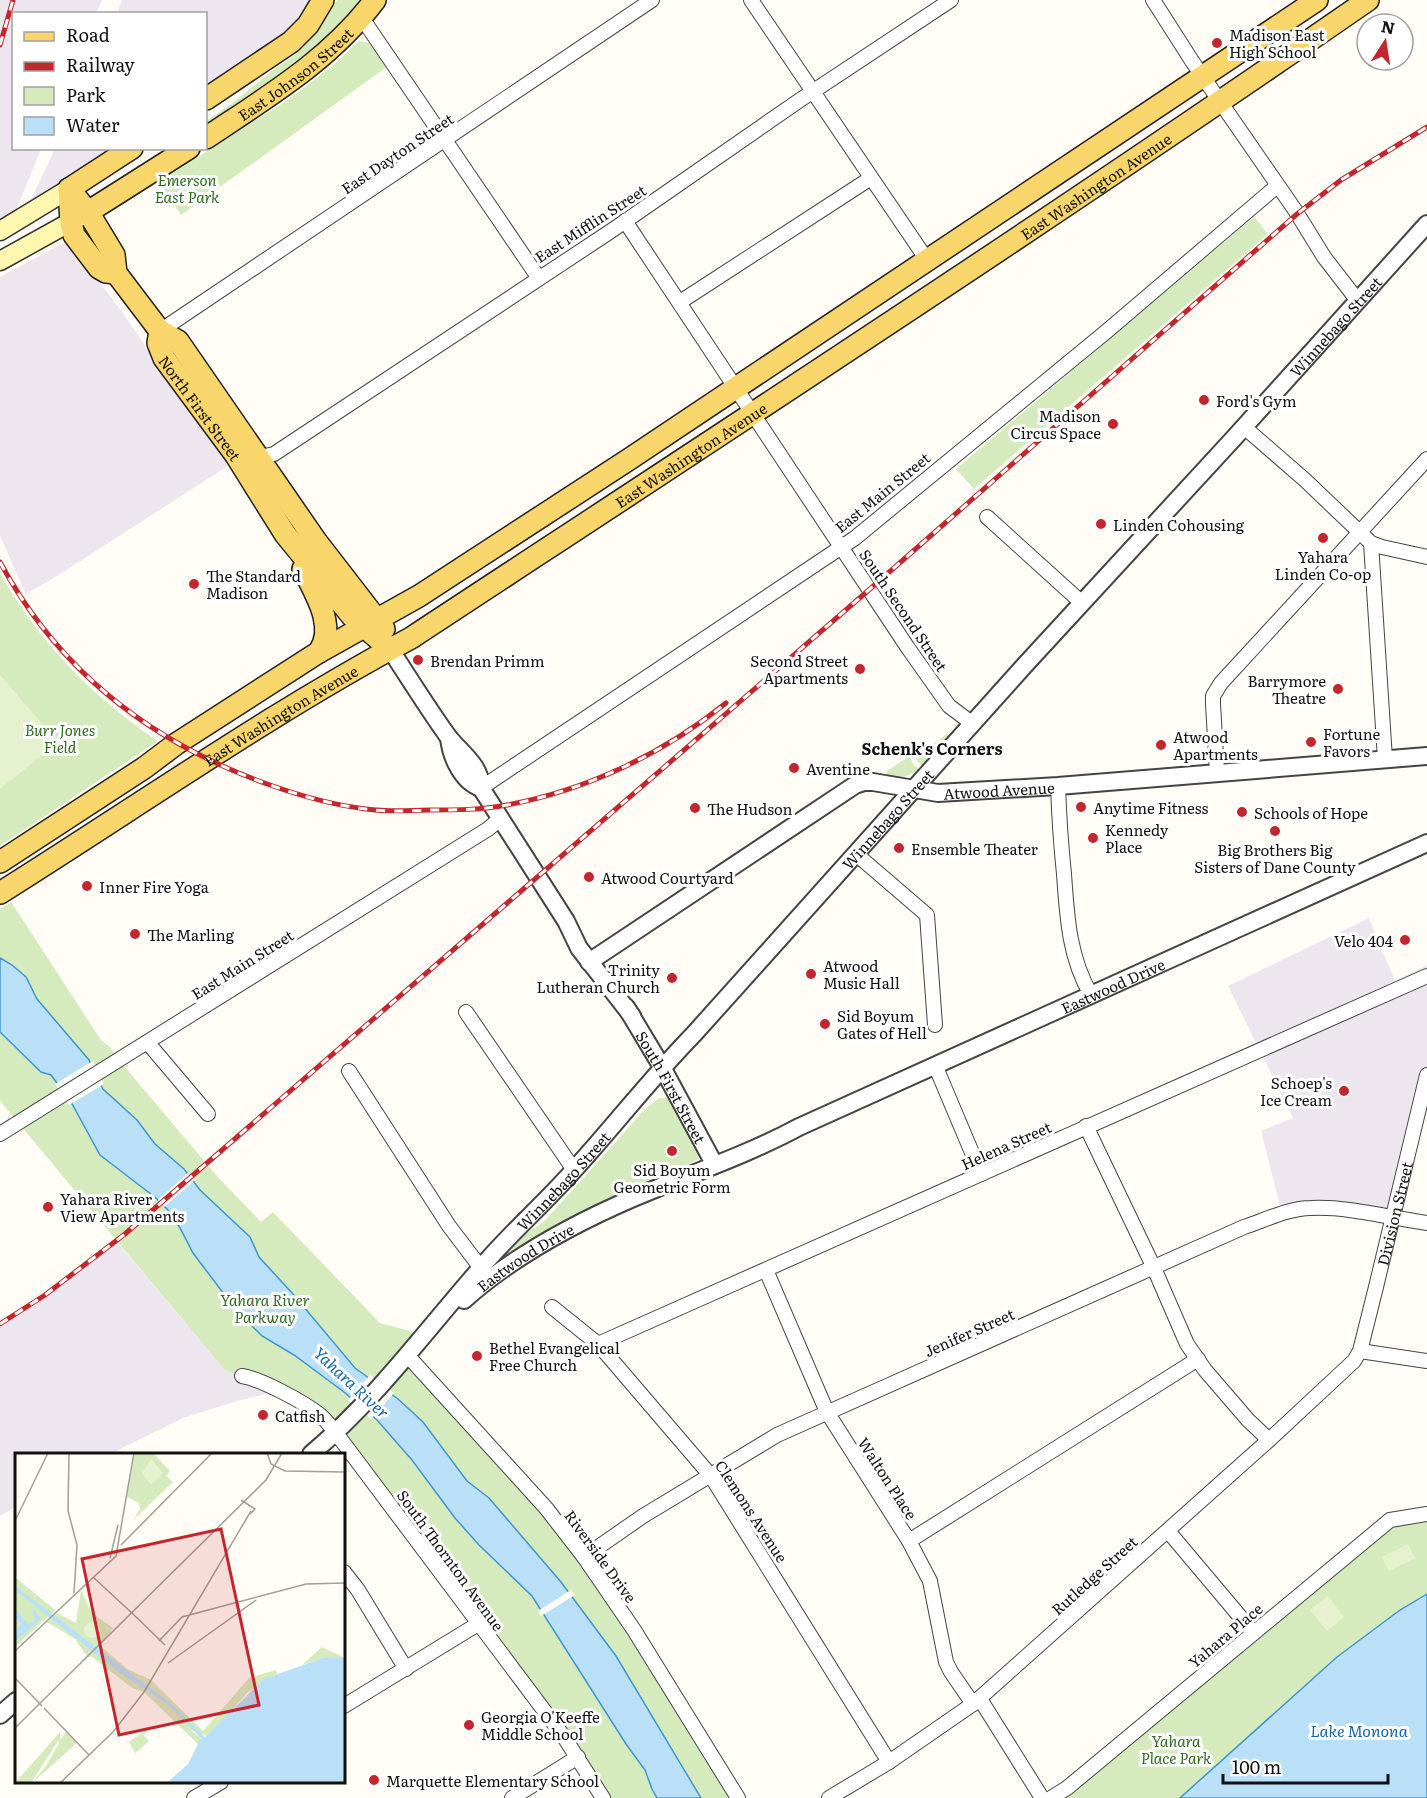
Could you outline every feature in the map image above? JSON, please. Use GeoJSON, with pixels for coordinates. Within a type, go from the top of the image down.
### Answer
{"type":"FeatureCollection","features":[{"type":"Feature","properties":{"kind":"main road"},"geometry":{"type":"LineString","coordinates":[[207,98],[291,42],[308,25],[323,0]]}},
{"type":"Feature","properties":{"kind":"main road","name":"East Johnson Street"},"geometry":{"type":"LineString","coordinates":[[207,137],[304,73],[337,45],[375,0]]}},
{"type":"Feature","properties":{"kind":"main road","name":"East Washington Avenue"},"geometry":{"type":"LineString","coordinates":[[0,862],[319,652],[406,604],[449,577],[1317,0]]}},
{"type":"Feature","properties":{"kind":"main road","name":"East Washington Avenue"},"geometry":{"type":"LineString","coordinates":[[0,893],[213,756],[411,638],[753,414],[1220,102],[1368,0]]}},
{"type":"Feature","properties":{"kind":"main road"},"geometry":{"type":"LineString","coordinates":[[0,231],[129,150]]}},
{"type":"Feature","properties":{"kind":"main road"},"geometry":{"type":"LineString","coordinates":[[0,261],[80,217],[186,150]]}},
{"type":"Feature","properties":{"kind":"main road","name":"North First Street"},"geometry":{"type":"LineString","coordinates":[[69,189],[80,217],[114,255],[116,273],[155,324],[178,341],[224,405],[285,534],[346,609],[370,622]]}},
{"type":"Feature","properties":{"kind":"main road","name":"North First Street"},"geometry":{"type":"LineString","coordinates":[[155,324],[162,355],[189,394],[217,429],[252,462],[316,541],[370,622]]}},
{"type":"Feature","properties":{"kind":"main road"},"geometry":{"type":"LineString","coordinates":[[189,394],[200,393],[213,402],[224,405]]}},
{"type":"Feature","properties":{"kind":"main road"},"geometry":{"type":"LineString","coordinates":[[285,534],[313,589],[325,620],[326,639],[319,652]]}},
{"type":"Feature","properties":{"kind":"main road","name":"South First Street"},"geometry":{"type":"LineString","coordinates":[[370,622],[386,631],[390,649]]}},
{"type":"Feature","properties":{"kind":"street","name":"East Dayton Street"},"geometry":{"type":"LineString","coordinates":[[155,324],[446,140],[652,0]]}},
{"type":"Feature","properties":{"kind":"street"},"geometry":{"type":"LineString","coordinates":[[751,0],[927,260]]}},
{"type":"Feature","properties":{"kind":"street","name":"East Mifflin Street"},"geometry":{"type":"LineString","coordinates":[[252,462],[274,454],[625,221],[951,0]]}},
{"type":"Feature","properties":{"kind":"street"},"geometry":{"type":"LineString","coordinates":[[1153,0],[1295,210],[1324,257],[1359,300]]}},
{"type":"Feature","properties":{"kind":"street"},"geometry":{"type":"LineString","coordinates":[[362,18],[538,277]]}},
{"type":"Feature","properties":{"kind":"street"},"geometry":{"type":"LineString","coordinates":[[680,302],[871,178]]}},
{"type":"Feature","properties":{"kind":"street","name":"East Main Street"},"geometry":{"type":"LineString","coordinates":[[482,788],[842,546],[992,426],[1277,186]]}},
{"type":"Feature","properties":{"kind":"street","name":"South Second Street"},"geometry":{"type":"LineString","coordinates":[[625,221],[908,648],[945,701],[973,724]]}},
{"type":"Feature","properties":{"kind":"street","name":"Winnebago Street"},"geometry":{"type":"LineString","coordinates":[[485,1273],[533,1214],[662,1067],[1427,224]]}},
{"type":"Feature","properties":{"kind":"street"},"geometry":{"type":"LineString","coordinates":[[1244,427],[1305,480],[1371,543],[1427,557]]}},
{"type":"Feature","properties":{"kind":"street"},"geometry":{"type":"LineString","coordinates":[[1217,772],[1213,704],[1216,690],[1427,459]]}},
{"type":"Feature","properties":{"kind":"street"},"geometry":{"type":"LineString","coordinates":[[987,517],[1082,603]]}},
{"type":"Feature","properties":{"kind":"street"},"geometry":{"type":"LineString","coordinates":[[1371,543],[1385,759]]}},
{"type":"Feature","properties":{"kind":"street","name":"South First Street"},"geometry":{"type":"LineString","coordinates":[[390,649],[449,738],[453,758],[471,782],[482,788],[566,921],[580,934],[593,959],[632,1016],[711,1158]]}},
{"type":"Feature","properties":{"kind":"street","name":"Atwood Avenue"},"geometry":{"type":"LineString","coordinates":[[593,959],[855,785],[864,782],[938,793],[1058,786],[1385,759],[1422,759]]}},
{"type":"Feature","properties":{"kind":"street"},"geometry":{"type":"LineString","coordinates":[[1058,786],[1070,942],[1077,968],[1091,995]]}},
{"type":"Feature","properties":{"kind":"street","name":"East Main Street"},"geometry":{"type":"LineString","coordinates":[[0,1134],[148,1043],[500,819]]}},
{"type":"Feature","properties":{"kind":"street","name":"Eastwood Drive"},"geometry":{"type":"LineString","coordinates":[[407,1355],[485,1273],[555,1236],[632,1199],[744,1155],[799,1127],[1427,843]]}},
{"type":"Feature","properties":{"kind":"street"},"geometry":{"type":"LineString","coordinates":[[856,854],[927,915],[934,1025]]}},
{"type":"Feature","properties":{"kind":"street","name":"Helena Street"},"geometry":{"type":"LineString","coordinates":[[598,1344],[1427,976]]}},
{"type":"Feature","properties":{"kind":"street"},"geometry":{"type":"LineString","coordinates":[[466,1012],[574,1170]]}},
{"type":"Feature","properties":{"kind":"street"},"geometry":{"type":"LineString","coordinates":[[148,1043],[208,1114]]}},
{"type":"Feature","properties":{"kind":"street"},"geometry":{"type":"LineString","coordinates":[[935,1065],[981,1174]]}},
{"type":"Feature","properties":{"kind":"street"},"geometry":{"type":"LineString","coordinates":[[349,1071],[449,1226],[485,1273]]}},
{"type":"Feature","properties":{"kind":"street","name":"Division Street"},"geometry":{"type":"LineString","coordinates":[[1360,1351],[1427,1075]]}},
{"type":"Feature","properties":{"kind":"street"},"geometry":{"type":"LineString","coordinates":[[1086,1126],[1154,1268],[1187,1344],[1248,1420],[1269,1440]]}},
{"type":"Feature","properties":{"kind":"street","name":"Eastwood Drive"},"geometry":{"type":"LineString","coordinates":[[632,1199],[648,1187],[711,1158],[771,1133],[799,1127]]}},
{"type":"Feature","properties":{"kind":"street","name":"Jenifer Street"},"geometry":{"type":"LineString","coordinates":[[584,1557],[643,1516],[777,1435],[1244,1227],[1287,1212],[1310,1208],[1337,1209],[1427,1223]]}},
{"type":"Feature","properties":{"kind":"street","name":"Walton Place"},"geometry":{"type":"LineString","coordinates":[[766,1270],[827,1412],[909,1541],[930,1581],[946,1662],[951,1672],[976,1702],[1042,1798]]}},
{"type":"Feature","properties":{"kind":"street","name":"Clemons Avenue"},"geometry":{"type":"LineString","coordinates":[[552,1307],[598,1344],[711,1476],[889,1762]]}},
{"type":"Feature","properties":{"kind":"street"},"geometry":{"type":"LineString","coordinates":[[1360,1351],[1427,1361]]}},
{"type":"Feature","properties":{"kind":"street","name":"Rutledge Street"},"geometry":{"type":"LineString","coordinates":[[829,1798],[889,1762],[976,1702],[1269,1440],[1354,1360],[1360,1351]]}},
{"type":"Feature","properties":{"kind":"street"},"geometry":{"type":"LineString","coordinates":[[312,1453],[353,1417],[407,1355]]}},
{"type":"Feature","properties":{"kind":"street","name":"Riverside Drive"},"geometry":{"type":"LineString","coordinates":[[407,1355],[546,1508],[584,1557],[634,1630],[738,1798]]}},
{"type":"Feature","properties":{"kind":"street"},"geometry":{"type":"LineString","coordinates":[[909,1541],[1197,1359]]}},
{"type":"Feature","properties":{"kind":"street","name":"South Thornton Avenue"},"geometry":{"type":"LineString","coordinates":[[242,1376],[260,1381],[320,1415],[336,1433],[578,1757],[603,1798]]}},
{"type":"Feature","properties":{"kind":"street","name":"Yahara Place"},"geometry":{"type":"LineString","coordinates":[[1051,1798],[1067,1788],[1390,1520],[1427,1514]]}},
{"type":"Feature","properties":{"kind":"street"},"geometry":{"type":"LineString","coordinates":[[1168,1531],[1253,1632]]}},
{"type":"Feature","properties":{"kind":"street"},"geometry":{"type":"LineString","coordinates":[[345,1573],[358,1590],[405,1669]]}},
{"type":"Feature","properties":{"kind":"street"},"geometry":{"type":"LineString","coordinates":[[345,1705],[478,1624]]}},
{"type":"Feature","properties":{"kind":"street"},"geometry":{"type":"LineString","coordinates":[[0,1714],[15,1702]]}},
{"type":"Feature","properties":{"kind":"street"},"geometry":{"type":"LineString","coordinates":[[512,1798],[578,1757]]}},
{"type":"Feature","properties":{"kind":"street"},"geometry":{"type":"LineString","coordinates":[[194,1798],[219,1783]]}},
{"type":"Feature","properties":{"kind":"shaded area"},"geometry":{"type":"Polygon","coordinates":[[[0,0],[102,0],[96,12],[12,12],[12,150],[41,150],[10,225],[0,231],[0,0]]]}},
{"type":"Feature","properties":{"kind":"shaded area"},"geometry":{"type":"Polygon","coordinates":[[[122,0],[323,0],[308,25],[207,98],[207,12],[118,12],[122,0]]]}},
{"type":"Feature","properties":{"kind":"shaded area"},"geometry":{"type":"Polygon","coordinates":[[[55,150],[130,150],[23,216],[55,150]]]}},
{"type":"Feature","properties":{"kind":"shaded area"},"geometry":{"type":"Polygon","coordinates":[[[65,242],[71,244],[125,316],[166,377],[231,464],[26,594],[0,536],[0,277],[65,242]]]}},
{"type":"Feature","properties":{"kind":"shaded area"},"geometry":{"type":"Polygon","coordinates":[[[1369,918],[1395,981],[1427,965],[1427,1078],[1392,1218],[1337,1209],[1282,1214],[1261,1131],[1293,1118],[1228,986],[1369,918]]]}},
{"type":"Feature","properties":{"kind":"shaded area"},"geometry":{"type":"Polygon","coordinates":[[[119,1244],[224,1369],[279,1391],[183,1418],[112,1453],[15,1453],[15,1508],[0,1516],[0,1324],[119,1244]]]}},
{"type":"Feature","properties":{"kind":"green space"},"geometry":{"type":"Polygon","coordinates":[[[337,0],[363,0],[338,29],[285,74],[207,126],[207,120],[295,55],[318,32],[337,0]]]}},
{"type":"Feature","properties":{"kind":"green space","name":"Emerson East Park"},"geometry":{"type":"Polygon","coordinates":[[[359,41],[370,43],[388,66],[181,215],[159,182],[289,99],[331,67],[359,41]]]}},
{"type":"Feature","properties":{"kind":"green space"},"geometry":{"type":"Polygon","coordinates":[[[1254,217],[1268,234],[974,489],[956,469],[1254,217]]]}},
{"type":"Feature","properties":{"kind":"green space","name":"Burr Jones Field"},"geometry":{"type":"Polygon","coordinates":[[[0,573],[32,622],[69,667],[112,707],[158,741],[0,846],[0,573]]]}},
{"type":"Feature","properties":{"kind":"green space"},"geometry":{"type":"Polygon","coordinates":[[[0,675],[58,742],[0,789],[0,675]]]}},
{"type":"Feature","properties":{"kind":"green space"},"geometry":{"type":"Polygon","coordinates":[[[947,734],[949,737],[922,766],[914,757],[947,734]]]}},
{"type":"Feature","properties":{"kind":"green space"},"geometry":{"type":"Polygon","coordinates":[[[910,756],[913,764],[919,769],[904,776],[887,775],[887,771],[910,756]]]}},
{"type":"Feature","properties":{"kind":"green space","name":"Yahara River Parkway"},"geometry":{"type":"Polygon","coordinates":[[[11,902],[101,1040],[110,1047],[216,1175],[261,1222],[273,1212],[380,1323],[425,1335],[408,1355],[546,1508],[738,1798],[603,1798],[320,1415],[224,1369],[0,1101],[0,909],[11,902]]]}},
{"type":"Feature","properties":{"kind":"green space"},"geometry":{"type":"Polygon","coordinates":[[[659,1098],[668,1098],[672,1102],[700,1150],[699,1159],[593,1208],[494,1267],[492,1265],[517,1239],[541,1224],[551,1214],[645,1109],[659,1098]]]}},
{"type":"Feature","properties":{"kind":"green space","name":"Yahara Place Park"},"geometry":{"type":"Polygon","coordinates":[[[1427,1514],[1427,1594],[1400,1610],[1337,1657],[1180,1798],[1051,1798],[1390,1520],[1427,1514]]]}},
{"type":"Feature","properties":{"kind":"green space"},"geometry":{"type":"Polygon","coordinates":[[[1408,1544],[1415,1558],[1389,1571],[1382,1557],[1408,1544]]]}},
{"type":"Feature","properties":{"kind":"green space"},"geometry":{"type":"Polygon","coordinates":[[[1328,1596],[1344,1617],[1327,1631],[1310,1610],[1328,1596]]]}},
{"type":"Feature","properties":{"kind":"water","name":"Yahara River"},"geometry":{"type":"Polygon","coordinates":[[[0,958],[26,977],[37,999],[89,1060],[103,1089],[137,1120],[155,1144],[184,1169],[200,1190],[250,1237],[259,1257],[355,1368],[398,1399],[423,1422],[467,1481],[489,1498],[561,1582],[616,1656],[701,1798],[657,1798],[645,1770],[532,1596],[479,1545],[455,1518],[412,1460],[377,1420],[294,1355],[262,1336],[236,1310],[193,1253],[168,1210],[100,1155],[71,1102],[51,1075],[41,1072],[0,1032],[0,958]]]}},
{"type":"Feature","properties":{"kind":"water","name":"Lake Monona"},"geometry":{"type":"Polygon","coordinates":[[[1427,1594],[1427,1798],[1180,1798],[1337,1657],[1400,1610],[1427,1594]]]}},
{"type":"Feature","properties":{"kind":"pier"},"geometry":{"type":"Polygon","coordinates":[[[93,1061],[104,1084],[69,1105],[55,1084],[93,1061]]]}},
{"type":"Feature","properties":{"kind":"pier"},"geometry":{"type":"Polygon","coordinates":[[[188,1173],[195,1180],[164,1207],[158,1200],[188,1173]]]}},
{"type":"Feature","properties":{"kind":"pier"},"geometry":{"type":"Polygon","coordinates":[[[370,1375],[394,1393],[371,1419],[348,1400],[370,1375]]]}},
{"type":"Feature","properties":{"kind":"pier"},"geometry":{"type":"Polygon","coordinates":[[[571,1590],[575,1595],[541,1616],[538,1611],[571,1590]]]}},
{"type":"Feature","properties":{"kind":"railway"},"geometry":{"type":"LineString","coordinates":[[0,45],[13,0]]}},
{"type":"Feature","properties":{"kind":"railway"},"geometry":{"type":"LineString","coordinates":[[0,1324],[45,1295],[125,1234],[870,589],[1297,214],[1341,180],[1427,127]]}},
{"type":"Feature","properties":{"kind":"railway"},"geometry":{"type":"LineString","coordinates":[[0,562],[24,601],[51,637],[81,670],[149,725],[187,748],[228,768],[282,789],[341,805],[390,811],[459,810],[497,807],[537,798],[595,780],[623,768],[676,738],[726,703]]}},
{"type":"Feature","properties":{"kind":"place","name":"Madison East High School"},"geometry":{"type":"Point","coordinates":[1217,43]}},
{"type":"Feature","properties":{"kind":"place","name":"Ford's Gym"},"geometry":{"type":"Point","coordinates":[1204,400]}},
{"type":"Feature","properties":{"kind":"place","name":"Madison Circus Space"},"geometry":{"type":"Point","coordinates":[1113,424]}},
{"type":"Feature","properties":{"kind":"place","name":"Linden Cohousing"},"geometry":{"type":"Point","coordinates":[1101,524]}},
{"type":"Feature","properties":{"kind":"place","name":"Yahara Linden Co-op"},"geometry":{"type":"Point","coordinates":[1323,538]}},
{"type":"Feature","properties":{"kind":"place","name":"The Standard Madison"},"geometry":{"type":"Point","coordinates":[194,584]}},
{"type":"Feature","properties":{"kind":"place","name":"Brendan Primm"},"geometry":{"type":"Point","coordinates":[418,660]}},
{"type":"Feature","properties":{"kind":"place","name":"Second Street Apartments"},"geometry":{"type":"Point","coordinates":[860,669]}},
{"type":"Feature","properties":{"kind":"place","name":"Barrymore Theatre"},"geometry":{"type":"Point","coordinates":[1338,689]}},
{"type":"Feature","properties":{"kind":"place","name":"Fortune Favors"},"geometry":{"type":"Point","coordinates":[1311,742]}},
{"type":"Feature","properties":{"kind":"place","name":"Atwood Apartments"},"geometry":{"type":"Point","coordinates":[1161,745]}},
{"type":"Feature","properties":{"kind":"place","name":"Aventine"},"geometry":{"type":"Point","coordinates":[794,768]}},
{"type":"Feature","properties":{"kind":"place","name":"Anytime Fitness"},"geometry":{"type":"Point","coordinates":[1081,807]}},
{"type":"Feature","properties":{"kind":"place","name":"The Hudson"},"geometry":{"type":"Point","coordinates":[695,808]}},
{"type":"Feature","properties":{"kind":"place","name":"Schools of Hope"},"geometry":{"type":"Point","coordinates":[1242,812]}},
{"type":"Feature","properties":{"kind":"place","name":"Big Brothers Big Sisters of Dane County"},"geometry":{"type":"Point","coordinates":[1275,831]}},
{"type":"Feature","properties":{"kind":"place","name":"Kennedy Place"},"geometry":{"type":"Point","coordinates":[1093,838]}},
{"type":"Feature","properties":{"kind":"place","name":"Ensemble Theater"},"geometry":{"type":"Point","coordinates":[899,848]}},
{"type":"Feature","properties":{"kind":"place","name":"Atwood Courtyard"},"geometry":{"type":"Point","coordinates":[589,877]}},
{"type":"Feature","properties":{"kind":"place","name":"Inner Fire Yoga"},"geometry":{"type":"Point","coordinates":[87,886]}},
{"type":"Feature","properties":{"kind":"place","name":"The Marling"},"geometry":{"type":"Point","coordinates":[135,934]}},
{"type":"Feature","properties":{"kind":"place","name":"Velo 404"},"geometry":{"type":"Point","coordinates":[1405,940]}},
{"type":"Feature","properties":{"kind":"place","name":"Atwood Music Hall"},"geometry":{"type":"Point","coordinates":[811,974]}},
{"type":"Feature","properties":{"kind":"place","name":"Trinity Lutheran Church"},"geometry":{"type":"Point","coordinates":[672,978]}},
{"type":"Feature","properties":{"kind":"place","name":"Sid Boyum Gates of Hell"},"geometry":{"type":"Point","coordinates":[825,1024]}},
{"type":"Feature","properties":{"kind":"place","name":"Schoep's Ice Cream"},"geometry":{"type":"Point","coordinates":[1344,1091]}},
{"type":"Feature","properties":{"kind":"place","name":"Sid Boyum Geometric Form"},"geometry":{"type":"Point","coordinates":[672,1151]}},
{"type":"Feature","properties":{"kind":"place","name":"Yahara River View Apartments"},"geometry":{"type":"Point","coordinates":[48,1207]}},
{"type":"Feature","properties":{"kind":"place","name":"Bethel Evangelical Free Church"},"geometry":{"type":"Point","coordinates":[477,1356]}},
{"type":"Feature","properties":{"kind":"place","name":"Catfish"},"geometry":{"type":"Point","coordinates":[263,1415]}},
{"type":"Feature","properties":{"kind":"place","name":"Georgia O'Keeffe Middle School"},"geometry":{"type":"Point","coordinates":[469,1725]}},
{"type":"Feature","properties":{"kind":"place","name":"Marquette Elementary School"},"geometry":{"type":"Point","coordinates":[374,1780]}},
{"type":"Feature","properties":{"kind":"district","name":"Schenk's Corners"},"geometry":{"type":"Point","coordinates":[932,748]}}]}
